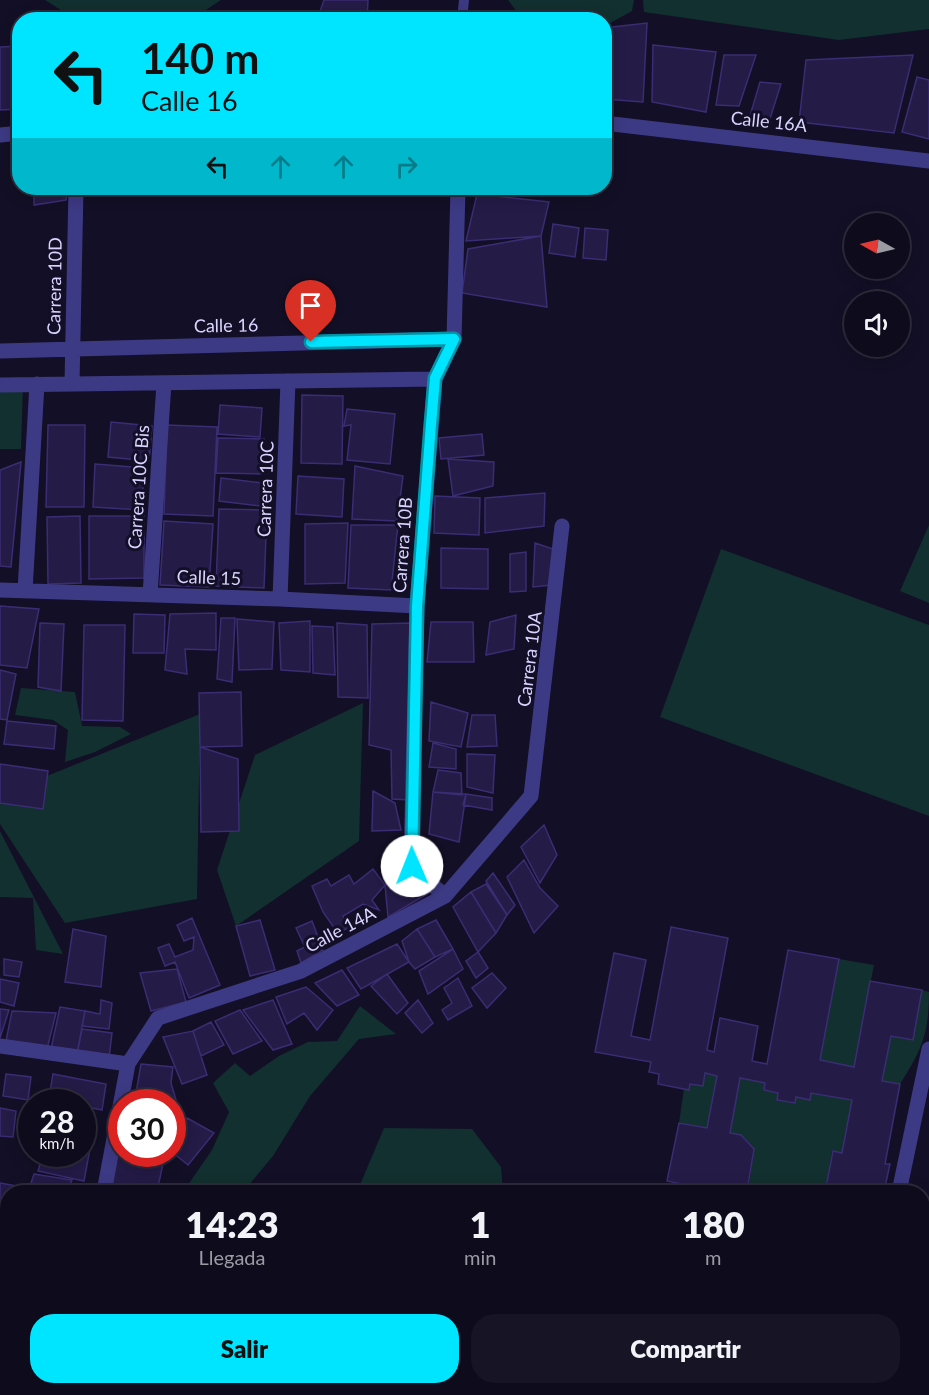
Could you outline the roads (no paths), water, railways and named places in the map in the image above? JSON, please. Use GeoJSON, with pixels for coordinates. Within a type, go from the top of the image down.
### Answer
{"type":"FeatureCollection","features":[{"type":"Feature","properties":{"kind":"street","name":"Calle 16A"},"geometry":{"type":"LineString","coordinates":[[612,124],[929,161]]}},
{"type":"Feature","properties":{"kind":"street","name":"Carrera 10D"},"geometry":{"type":"LineString","coordinates":[[72,384],[76,195]]}},
{"type":"Feature","properties":{"kind":"street","name":"Carrera 10B"},"geometry":{"type":"LineString","coordinates":[[445,896],[414,869],[411,862],[417,606],[435,378],[454,339],[458,195]]}},
{"type":"Feature","properties":{"kind":"street","name":"Calle 16"},"geometry":{"type":"LineString","coordinates":[[0,351],[454,339]]}},
{"type":"Feature","properties":{"kind":"street"},"geometry":{"type":"LineString","coordinates":[[0,385],[435,378]]}},
{"type":"Feature","properties":{"kind":"street","name":"Carrera 10C"},"geometry":{"type":"LineString","coordinates":[[280,599],[288,381]]}},
{"type":"Feature","properties":{"kind":"street","name":"Carrera 10C Bis"},"geometry":{"type":"LineString","coordinates":[[150,595],[164,383]]}},
{"type":"Feature","properties":{"kind":"street"},"geometry":{"type":"LineString","coordinates":[[25,591],[37,384]]}},
{"type":"Feature","properties":{"kind":"street","name":"Carrera 10A"},"geometry":{"type":"LineString","coordinates":[[531,796],[562,526]]}},
{"type":"Feature","properties":{"kind":"street","name":"Calle 15"},"geometry":{"type":"LineString","coordinates":[[0,590],[417,606]]}},
{"type":"Feature","properties":{"kind":"street","name":"Calle 14A"},"geometry":{"type":"LineString","coordinates":[[128,1064],[158,1018],[301,971],[445,896],[531,796]]}},
{"type":"Feature","properties":{"kind":"street"},"geometry":{"type":"LineString","coordinates":[[0,1046],[128,1064],[105,1185]]}},
{"type":"Feature","properties":{"kind":"street"},"geometry":{"type":"LineString","coordinates":[[900,1185],[929,1049]]}}]}
